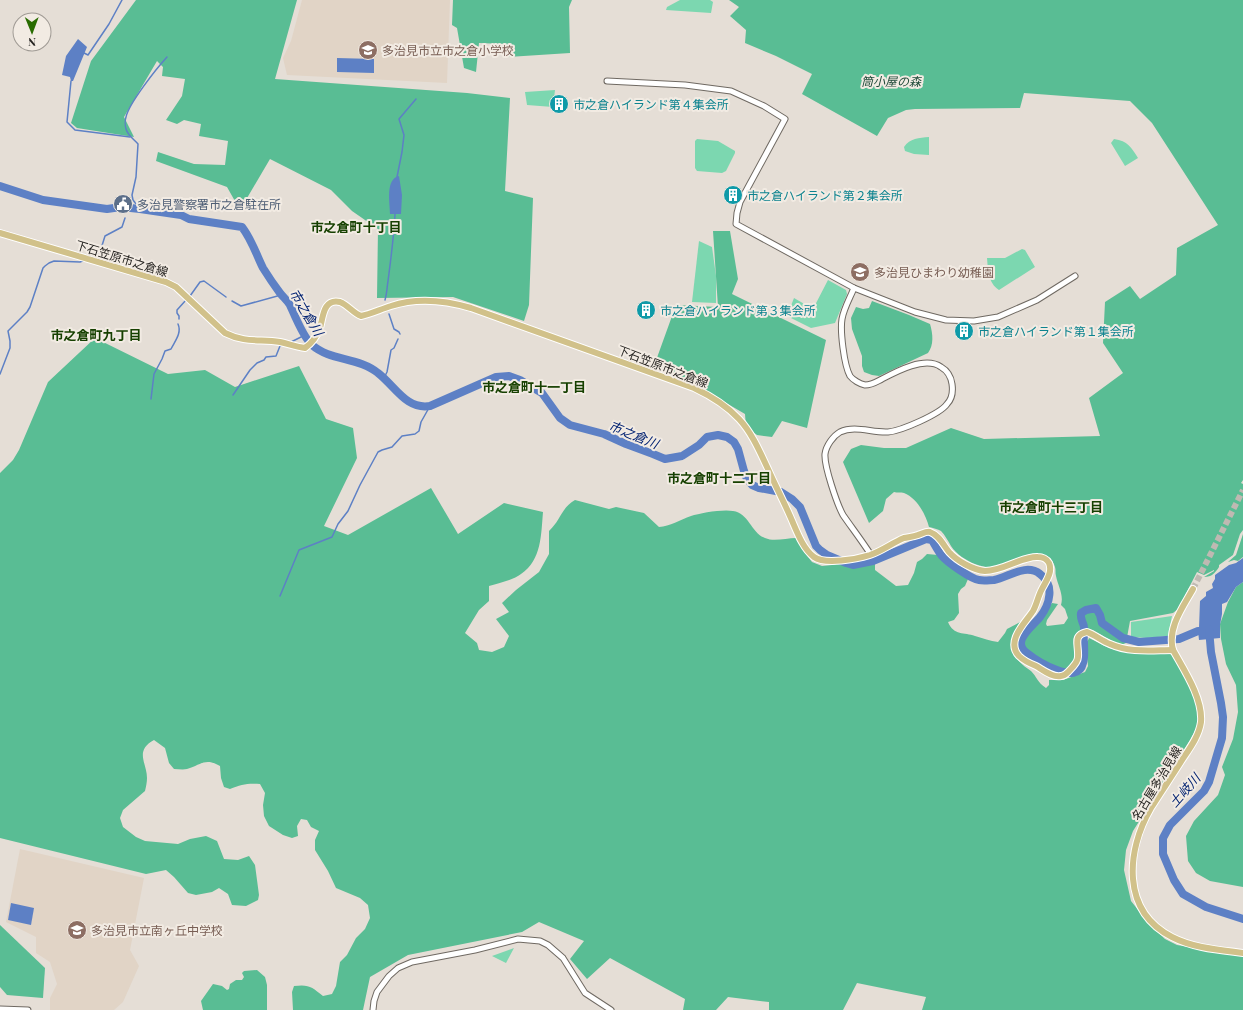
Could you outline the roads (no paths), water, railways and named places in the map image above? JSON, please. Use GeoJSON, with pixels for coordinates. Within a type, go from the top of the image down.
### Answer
{"type":"FeatureCollection","features":[{"type":"Feature","properties":{"kind":"main road","name":"下石笠原市之倉線"},"geometry":{"type":"LineString","coordinates":[[0,233],[171,284],[210,318],[218,328],[233,337],[247,341],[282,343],[305,348],[316,337],[326,306],[336,301],[347,306],[361,316],[392,305],[422,300],[438,300],[471,308],[694,388],[709,395],[730,410],[749,431],[800,538],[812,556],[825,562],[871,555],[904,538],[920,535],[925,532],[931,532],[936,535],[955,557],[972,567],[984,571],[1000,568],[1039,556],[1046,559],[1049,563],[1049,575],[1037,596],[1036,605],[1033,612],[1020,629],[1015,646],[1019,656],[1051,674],[1058,677],[1063,676],[1071,670],[1077,661],[1078,638],[1082,633],[1088,632],[1109,644],[1128,649],[1142,650],[1172,647]]}},
{"type":"Feature","properties":{"kind":"main road","name":"名古屋多治見線"},"geometry":{"type":"LineString","coordinates":[[1193,589],[1174,624],[1172,647],[1198,700],[1201,722],[1196,738],[1151,808],[1140,833],[1132,862],[1136,893],[1142,908],[1152,923],[1171,937],[1191,944],[1243,953]]}},
{"type":"Feature","properties":{"kind":"street"},"geometry":{"type":"LineString","coordinates":[[607,81],[685,85],[731,91],[764,106],[785,119],[740,202],[736,224],[854,288],[928,316],[946,320],[974,321],[998,317],[1021,308],[1076,276]]}},
{"type":"Feature","properties":{"kind":"street"},"geometry":{"type":"LineString","coordinates":[[854,288],[845,307],[841,328],[844,351],[850,377],[865,385],[873,384],[911,366],[928,362],[937,364],[944,368],[950,375],[952,385],[952,397],[947,405],[939,412],[899,430],[876,432],[847,430],[839,433],[828,445],[825,454],[827,467],[839,505],[843,514],[871,555]]}},
{"type":"Feature","properties":{"kind":"street"},"geometry":{"type":"LineString","coordinates":[[373,1010],[377,992],[389,976],[398,968],[412,962],[475,950],[518,939],[540,941],[548,945],[563,958],[585,993],[611,1010]]}},
{"type":"Feature","properties":{"kind":"street"},"geometry":{"type":"LineString","coordinates":[[0,1009],[28,1010]]}},
{"type":"Feature","properties":{"kind":"water"},"geometry":{"type":"Polygon","coordinates":[[[78,39],[87,47],[73,81],[71,81],[70,77],[62,75],[66,56],[78,39]]]}},
{"type":"Feature","properties":{"kind":"water"},"geometry":{"type":"Polygon","coordinates":[[[337,58],[374,59],[374,73],[337,72],[337,58]]]}},
{"type":"Feature","properties":{"kind":"water"},"geometry":{"type":"Polygon","coordinates":[[[399,176],[402,195],[401,214],[390,214],[390,186],[395,178],[399,176]]]}},
{"type":"Feature","properties":{"kind":"water"},"geometry":{"type":"Polygon","coordinates":[[[1243,558],[1243,582],[1236,587],[1227,602],[1222,604],[1220,638],[1199,640],[1198,631],[1200,601],[1206,596],[1206,592],[1213,588],[1212,584],[1215,579],[1215,575],[1229,565],[1236,563],[1243,558]]]}},
{"type":"Feature","properties":{"kind":"water"},"geometry":{"type":"Polygon","coordinates":[[[11,903],[34,908],[31,925],[8,920],[11,903]]]}},
{"type":"Feature","properties":{"kind":"waterway"},"geometry":{"type":"LineString","coordinates":[[84,53],[88,55],[109,24],[122,0]]}},
{"type":"Feature","properties":{"kind":"waterway"},"geometry":{"type":"LineString","coordinates":[[140,209],[133,200],[132,195],[136,177],[138,144],[127,131],[125,126],[126,118],[132,103],[150,77],[167,57]]}},
{"type":"Feature","properties":{"kind":"waterway"},"geometry":{"type":"LineString","coordinates":[[71,81],[67,122],[75,130],[130,137]]}},
{"type":"Feature","properties":{"kind":"waterway"},"geometry":{"type":"LineString","coordinates":[[397,177],[404,135],[399,119],[416,99]]}},
{"type":"Feature","properties":{"kind":"waterway","name":"市之倉川"},"geometry":{"type":"LineString","coordinates":[[0,186],[43,200],[107,209],[121,207],[140,209],[181,215],[189,219],[242,227],[263,268],[290,305],[302,332],[312,345],[327,354],[362,364],[370,368],[384,378],[407,401],[414,404],[430,406],[496,377],[509,376],[520,380],[542,393],[560,418],[570,425],[604,434],[665,459],[682,456],[699,445],[707,437],[718,435],[727,437],[734,442],[738,449],[747,479],[752,485],[759,488],[781,492],[792,499],[800,507],[816,546],[827,555],[846,563],[853,565],[873,561],[926,539],[932,540],[945,559],[965,574],[975,579],[994,580],[1023,570],[1035,571],[1045,578],[1048,584],[1049,595],[1046,606],[1040,617],[1024,634],[1021,644],[1022,649],[1032,657],[1057,670],[1074,673],[1080,670],[1084,656],[1084,625],[1081,619],[1081,613],[1086,610],[1096,608],[1102,623],[1123,638],[1139,642],[1179,639],[1198,631],[1208,631]]}},
{"type":"Feature","properties":{"kind":"waterway"},"geometry":{"type":"LineString","coordinates":[[385,300],[395,214]]}},
{"type":"Feature","properties":{"kind":"waterway"},"geometry":{"type":"LineString","coordinates":[[90,257],[100,252],[105,236],[122,227],[125,218]]}},
{"type":"Feature","properties":{"kind":"waterway"},"geometry":{"type":"LineString","coordinates":[[0,374],[10,348],[8,331],[30,307],[43,268],[54,261],[80,262],[85,260]]}},
{"type":"Feature","properties":{"kind":"waterway"},"geometry":{"type":"LineString","coordinates":[[190,296],[200,282],[204,281],[226,297]]}},
{"type":"Feature","properties":{"kind":"waterway"},"geometry":{"type":"LineString","coordinates":[[232,301],[241,306],[281,295]]}},
{"type":"Feature","properties":{"kind":"waterway"},"geometry":{"type":"LineString","coordinates":[[179,319],[177,310],[186,300]]}},
{"type":"Feature","properties":{"kind":"waterway"},"geometry":{"type":"LineString","coordinates":[[389,314],[394,329],[400,334]]}},
{"type":"Feature","properties":{"kind":"waterway"},"geometry":{"type":"LineString","coordinates":[[151,399],[154,374],[165,351],[171,349],[179,334],[178,324]]}},
{"type":"Feature","properties":{"kind":"waterway"},"geometry":{"type":"LineString","coordinates":[[291,342],[305,335]]}},
{"type":"Feature","properties":{"kind":"waterway"},"geometry":{"type":"LineString","coordinates":[[384,378],[387,372],[391,350],[394,348],[398,339]]}},
{"type":"Feature","properties":{"kind":"waterway"},"geometry":{"type":"LineString","coordinates":[[233,395],[250,370],[266,357],[276,356],[280,346],[282,345]]}},
{"type":"Feature","properties":{"kind":"waterway"},"geometry":{"type":"LineString","coordinates":[[280,596],[299,550],[332,537],[338,524],[348,511],[378,452],[392,447],[402,436],[415,434],[419,431],[421,422],[430,406]]}},
{"type":"Feature","properties":{"kind":"waterway","name":"土岐川"},"geometry":{"type":"LineString","coordinates":[[1209,629],[1211,652],[1223,717],[1222,738],[1209,782],[1204,791],[1170,825],[1163,838],[1163,854],[1174,880],[1183,894],[1206,907],[1243,919]]}},
{"type":"Feature","properties":{"kind":"tunnel"},"geometry":{"type":"LineString","coordinates":[[1193,589],[1243,490]]}},
{"type":"Feature","properties":{"kind":"place","name":"多治見市立市之倉小学校"},"geometry":{"type":"Point","coordinates":[368,50]}},
{"type":"Feature","properties":{"kind":"place","name":"市之倉ハイランド第４集会所"},"geometry":{"type":"Point","coordinates":[559,104]}},
{"type":"Feature","properties":{"kind":"place","name":"市之倉ハイランド第２集会所"},"geometry":{"type":"Point","coordinates":[733,195]}},
{"type":"Feature","properties":{"kind":"place","name":"多治見警察署市之倉駐在所"},"geometry":{"type":"Point","coordinates":[123,204]}},
{"type":"Feature","properties":{"kind":"place","name":"多治見ひまわり幼稚園"},"geometry":{"type":"Point","coordinates":[860,272]}},
{"type":"Feature","properties":{"kind":"place","name":"市之倉ハイランド第３集会所"},"geometry":{"type":"Point","coordinates":[646,310]}},
{"type":"Feature","properties":{"kind":"place","name":"市之倉ハイランド第１集会所"},"geometry":{"type":"Point","coordinates":[964,331]}},
{"type":"Feature","properties":{"kind":"place","name":"多治見市立南ヶ丘中学校"},"geometry":{"type":"Point","coordinates":[77,930]}},
{"type":"Feature","properties":{"kind":"district","name":"市之倉町十丁目"},"geometry":{"type":"Point","coordinates":[356,226]}},
{"type":"Feature","properties":{"kind":"district","name":"市之倉町九丁目"},"geometry":{"type":"Point","coordinates":[96,334]}},
{"type":"Feature","properties":{"kind":"district","name":"市之倉町十一丁目"},"geometry":{"type":"Point","coordinates":[534,386]}},
{"type":"Feature","properties":{"kind":"district","name":"市之倉町十二丁目"},"geometry":{"type":"Point","coordinates":[719,477]}},
{"type":"Feature","properties":{"kind":"district","name":"市之倉町十三丁目"},"geometry":{"type":"Point","coordinates":[1051,506]}},
{"type":"Feature","properties":{"kind":"park label","name":"筒小屋の森"},"geometry":{"type":"Point","coordinates":[891,81]}}]}
